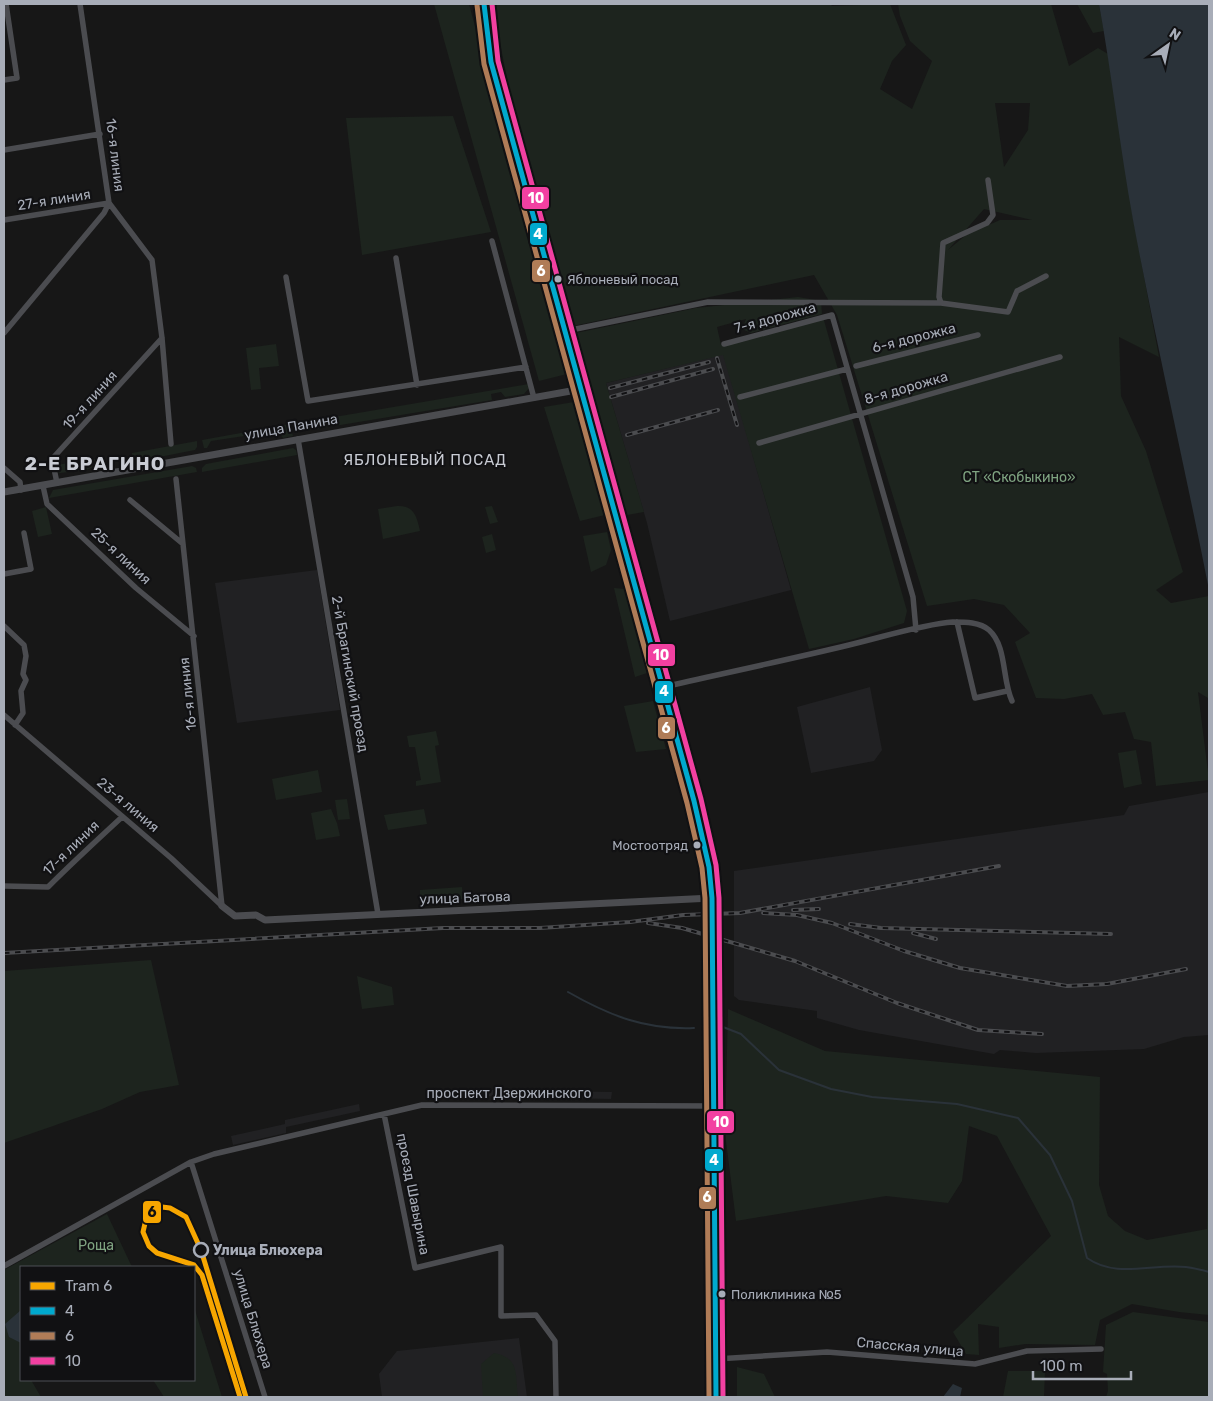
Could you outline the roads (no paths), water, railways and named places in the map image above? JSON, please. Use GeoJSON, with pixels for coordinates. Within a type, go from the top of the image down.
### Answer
{"type":"FeatureCollection","features":[{"type":"Feature","properties":{"kind":"main road"},"geometry":{"type":"LineString","coordinates":[[484,4],[491,62],[702,831],[712,898],[716,1397]]}},
{"type":"Feature","properties":{"kind":"street"},"geometry":{"type":"LineString","coordinates":[[4,80],[17,78],[6,24],[6,4]]}},
{"type":"Feature","properties":{"kind":"street","name":"16-я линия"},"geometry":{"type":"LineString","coordinates":[[80,4],[109,204],[152,260],[162,338],[172,444]]}},
{"type":"Feature","properties":{"kind":"street"},"geometry":{"type":"LineString","coordinates":[[4,150],[100,134]]}},
{"type":"Feature","properties":{"kind":"street"},"geometry":{"type":"LineString","coordinates":[[941,303],[939,297],[943,243],[987,223],[993,215],[988,180]]}},
{"type":"Feature","properties":{"kind":"street"},"geometry":{"type":"LineString","coordinates":[[4,333],[104,213],[109,204]]}},
{"type":"Feature","properties":{"kind":"street","name":"27-я линия"},"geometry":{"type":"LineString","coordinates":[[4,220],[109,204]]}},
{"type":"Feature","properties":{"kind":"street"},"geometry":{"type":"LineString","coordinates":[[492,241],[534,398]]}},
{"type":"Feature","properties":{"kind":"street"},"geometry":{"type":"LineString","coordinates":[[396,258],[418,384]]}},
{"type":"Feature","properties":{"kind":"street"},"geometry":{"type":"LineString","coordinates":[[566,331],[708,302],[941,303],[1008,312],[1017,291],[1046,276]]}},
{"type":"Feature","properties":{"kind":"street"},"geometry":{"type":"LineString","coordinates":[[286,277],[308,402],[526,367]]}},
{"type":"Feature","properties":{"kind":"street","name":"7-я дорожка"},"geometry":{"type":"LineString","coordinates":[[724,344],[832,315],[847,369]]}},
{"type":"Feature","properties":{"kind":"street","name":"6-я дорожка"},"geometry":{"type":"LineString","coordinates":[[856,366],[978,334]]}},
{"type":"Feature","properties":{"kind":"street","name":"19-я линия"},"geometry":{"type":"LineString","coordinates":[[57,483],[52,459],[162,338]]}},
{"type":"Feature","properties":{"kind":"street","name":"8-я дорожка"},"geometry":{"type":"LineString","coordinates":[[759,442],[1060,357]]}},
{"type":"Feature","properties":{"kind":"street"},"geometry":{"type":"LineString","coordinates":[[740,397],[847,369],[913,596],[916,630]]}},
{"type":"Feature","properties":{"kind":"street","name":"улица Панина"},"geometry":{"type":"LineString","coordinates":[[4,492],[582,389]]}},
{"type":"Feature","properties":{"kind":"street","name":"2-й Брагинский проезд"},"geometry":{"type":"LineString","coordinates":[[298,439],[378,914]]}},
{"type":"Feature","properties":{"kind":"street"},"geometry":{"type":"LineString","coordinates":[[4,468],[20,482],[21,490]]}},
{"type":"Feature","properties":{"kind":"street","name":"16-я линия"},"geometry":{"type":"LineString","coordinates":[[176,479],[222,906]]}},
{"type":"Feature","properties":{"kind":"street","name":"25-я линия"},"geometry":{"type":"LineString","coordinates":[[43,486],[47,504],[136,588],[194,636]]}},
{"type":"Feature","properties":{"kind":"street"},"geometry":{"type":"LineString","coordinates":[[130,500],[182,544]]}},
{"type":"Feature","properties":{"kind":"street"},"geometry":{"type":"LineString","coordinates":[[4,574],[31,569],[24,533]]}},
{"type":"Feature","properties":{"kind":"street"},"geometry":{"type":"LineString","coordinates":[[663,688],[957,622],[982,625],[998,641],[1007,692],[1012,701]]}},
{"type":"Feature","properties":{"kind":"street"},"geometry":{"type":"LineString","coordinates":[[957,622],[975,698],[1007,692]]}},
{"type":"Feature","properties":{"kind":"street"},"geometry":{"type":"LineString","coordinates":[[4,626],[24,645],[26,656],[22,674],[26,680],[21,691],[23,714],[15,725]]}},
{"type":"Feature","properties":{"kind":"street","name":"23-я линия"},"geometry":{"type":"LineString","coordinates":[[4,715],[171,858],[222,906]]}},
{"type":"Feature","properties":{"kind":"street","name":"17-я линия"},"geometry":{"type":"LineString","coordinates":[[4,886],[48,887],[83,851],[95,844],[122,817]]}},
{"type":"Feature","properties":{"kind":"street","name":"улица Батова"},"geometry":{"type":"LineString","coordinates":[[222,906],[235,916],[256,915],[265,920],[712,898]]}},
{"type":"Feature","properties":{"kind":"street","name":"проспект Дзержинского"},"geometry":{"type":"LineString","coordinates":[[4,1266],[191,1162],[214,1154],[422,1105],[715,1106]]}},
{"type":"Feature","properties":{"kind":"street","name":"проезд Шавырина"},"geometry":{"type":"LineString","coordinates":[[384,1114],[415,1268],[501,1247],[501,1316],[536,1315],[555,1341],[556,1397]]}},
{"type":"Feature","properties":{"kind":"street","name":"улица Блюхера"},"geometry":{"type":"LineString","coordinates":[[191,1162],[265,1397]]}},
{"type":"Feature","properties":{"kind":"street","name":"Спасская улица"},"geometry":{"type":"LineString","coordinates":[[716,1359],[827,1352],[975,1364],[1027,1351],[1101,1349]]}},
{"type":"Feature","properties":{"kind":"waterway"},"geometry":{"type":"LineString","coordinates":[[568,992],[599,1008],[629,1020],[660,1027],[694,1028]]}},
{"type":"Feature","properties":{"kind":"waterway"},"geometry":{"type":"LineString","coordinates":[[723,1027],[741,1034],[779,1070],[831,1089],[872,1097],[957,1104],[1018,1118],[1050,1155],[1072,1201],[1087,1258],[1110,1268],[1135,1269],[1173,1266],[1189,1267],[1209,1272]]}},
{"type":"Feature","properties":{"kind":"railway"},"geometry":{"type":"LineString","coordinates":[[717,358],[737,425]]}},
{"type":"Feature","properties":{"kind":"railway"},"geometry":{"type":"LineString","coordinates":[[610,388],[709,362]]}},
{"type":"Feature","properties":{"kind":"railway"},"geometry":{"type":"LineString","coordinates":[[611,397],[713,369]]}},
{"type":"Feature","properties":{"kind":"railway"},"geometry":{"type":"LineString","coordinates":[[627,435],[718,410]]}},
{"type":"Feature","properties":{"kind":"railway"},"geometry":{"type":"LineString","coordinates":[[4,953],[443,928],[540,928],[630,922],[683,915],[740,913],[999,866]]}},
{"type":"Feature","properties":{"kind":"railway"},"geometry":{"type":"LineString","coordinates":[[793,910],[819,909]]}},
{"type":"Feature","properties":{"kind":"railway"},"geometry":{"type":"LineString","coordinates":[[763,913],[797,915],[832,923],[904,951],[960,968],[1067,986],[1107,984],[1186,969]]}},
{"type":"Feature","properties":{"kind":"railway"},"geometry":{"type":"LineString","coordinates":[[648,923],[682,928],[795,961],[897,1003],[978,1030],[1042,1034]]}},
{"type":"Feature","properties":{"kind":"railway"},"geometry":{"type":"LineString","coordinates":[[850,924],[881,928],[1111,934]]}},
{"type":"Feature","properties":{"kind":"railway"},"geometry":{"type":"LineString","coordinates":[[913,933],[936,939]]}},
{"type":"Feature","properties":{"kind":"tram line","name":"6"},"geometry":{"type":"LineString","coordinates":[[195,1266],[157,1253],[149,1246],[143,1232],[146,1219],[153,1211],[162,1207],[170,1208],[186,1217],[201,1250],[246,1397]]}},
{"type":"Feature","properties":{"kind":"tram line","name":"6"},"geometry":{"type":"LineString","coordinates":[[195,1266],[202,1275],[240,1397]]}},
{"type":"Feature","properties":{"kind":"place","name":"Яблоневый посад"},"geometry":{"type":"Point","coordinates":[558,279]}},
{"type":"Feature","properties":{"kind":"place","name":"Мостоотряд"},"geometry":{"type":"Point","coordinates":[697,845]}},
{"type":"Feature","properties":{"kind":"place","name":"Улица Блюхера"},"geometry":{"type":"Point","coordinates":[201,1250]}},
{"type":"Feature","properties":{"kind":"place","name":"Поликлиника №5"},"geometry":{"type":"Point","coordinates":[722,1294]}},
{"type":"Feature","properties":{"kind":"district","name":"ЯБЛОНЕВЫЙ ПОСАД"},"geometry":{"type":"Point","coordinates":[425,460]}},
{"type":"Feature","properties":{"kind":"district","name":"2-Е БРАГИНО"},"geometry":{"type":"Point","coordinates":[95,463]}},
{"type":"Feature","properties":{"kind":"park label","name":"СТ «Скобыкино»"},"geometry":{"type":"Point","coordinates":[1019,477]}},
{"type":"Feature","properties":{"kind":"park label","name":"Роща"},"geometry":{"type":"Point","coordinates":[96,1245]}}]}
